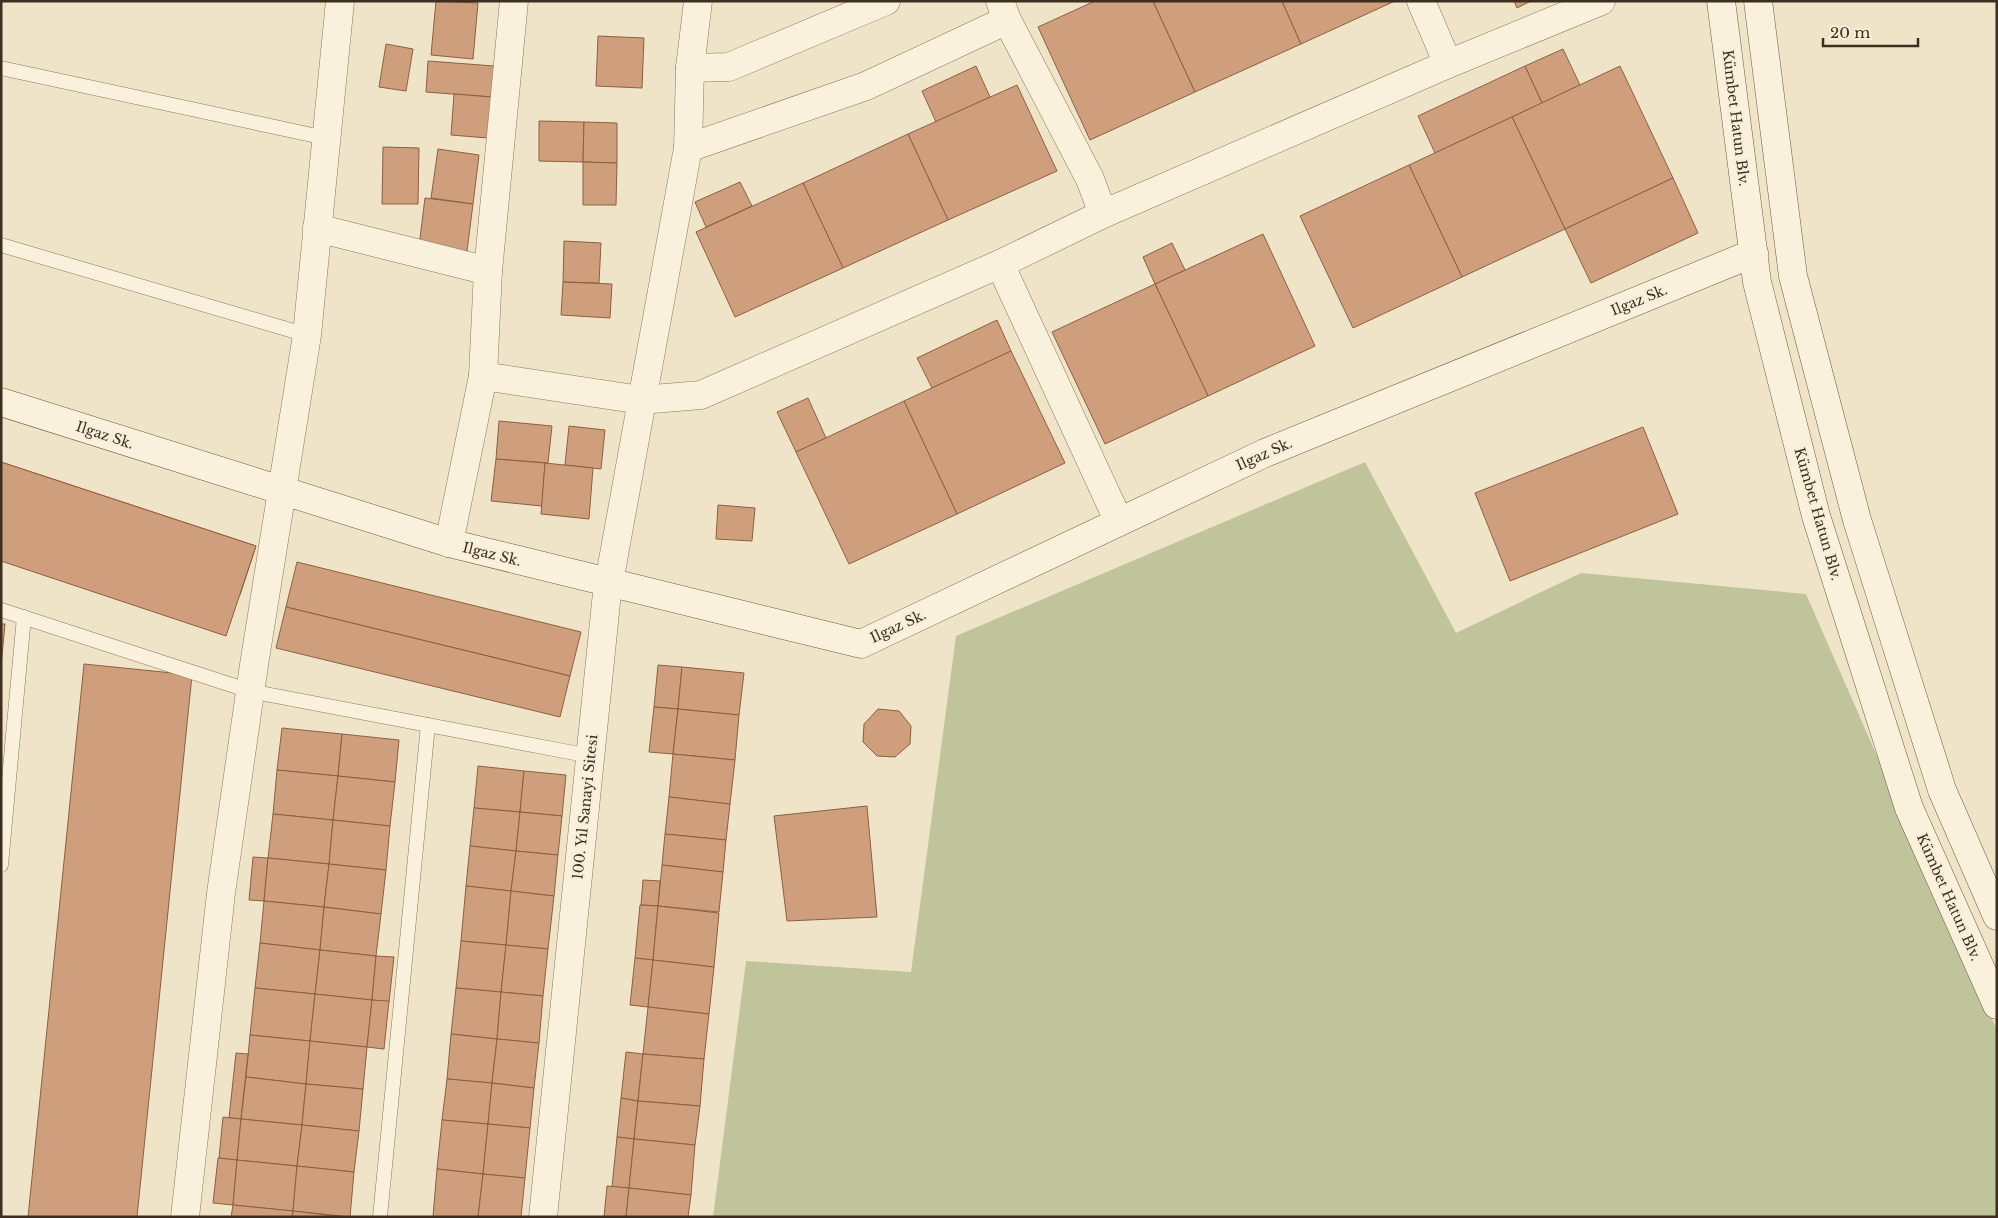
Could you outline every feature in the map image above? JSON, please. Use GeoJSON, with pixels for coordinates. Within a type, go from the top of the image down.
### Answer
{"type":"FeatureCollection","features":[{"type":"Feature","properties":{"kind":"street"},"geometry":{"type":"LineString","coordinates":[[185,1217],[221,893],[250,691],[307,335],[340,1]]}},
{"type":"Feature","properties":{"kind":"street"},"geometry":{"type":"LineString","coordinates":[[449,543],[483,376],[488,271],[514,1]]}},
{"type":"Feature","properties":{"kind":"street","name":"100. Yıl Sanayi Sitesi"},"geometry":{"type":"LineString","coordinates":[[543,1217],[609,582],[688,148],[690,68],[698,1]]}},
{"type":"Feature","properties":{"kind":"street"},"geometry":{"type":"LineString","coordinates":[[690,68],[730,67],[886,1]]}},
{"type":"Feature","properties":{"kind":"street"},"geometry":{"type":"LineString","coordinates":[[1421,1],[1448,64]]}},
{"type":"Feature","properties":{"kind":"street"},"geometry":{"type":"LineString","coordinates":[[483,376],[641,400],[701,395],[1000,264],[1102,214],[1448,64],[1602,1]]}},
{"type":"Feature","properties":{"kind":"street","name":"Kümbet Hatun Blv."},"geometry":{"type":"LineString","coordinates":[[1721,1],[1757,282],[1816,516],[1910,808],[1997,1005]]}},
{"type":"Feature","properties":{"kind":"street"},"geometry":{"type":"LineString","coordinates":[[1758,1],[1793,276],[1858,520],[1942,790],[1997,916]]}},
{"type":"Feature","properties":{"kind":"street"},"geometry":{"type":"LineString","coordinates":[[688,148],[866,86],[1003,11],[1090,179],[1102,214]]}},
{"type":"Feature","properties":{"kind":"street"},"geometry":{"type":"LineString","coordinates":[[317,228],[488,271]]}},
{"type":"Feature","properties":{"kind":"street","name":"Ilgaz Sk."},"geometry":{"type":"LineString","coordinates":[[1,402],[449,543],[861,644],[1265,453],[1754,253]]}},
{"type":"Feature","properties":{"kind":"street"},"geometry":{"type":"LineString","coordinates":[[1000,264],[1119,522]]}},
{"type":"Feature","properties":{"kind":"lane"},"geometry":{"type":"LineString","coordinates":[[1,68],[326,138]]}},
{"type":"Feature","properties":{"kind":"lane"},"geometry":{"type":"LineString","coordinates":[[1,245],[307,335]]}},
{"type":"Feature","properties":{"kind":"lane"},"geometry":{"type":"LineString","coordinates":[[1,610],[250,691],[590,756]]}},
{"type":"Feature","properties":{"kind":"lane"},"geometry":{"type":"LineString","coordinates":[[1,865],[24,617]]}},
{"type":"Feature","properties":{"kind":"lane"},"geometry":{"type":"LineString","coordinates":[[380,1217],[428,725]]}},
{"type":"Feature","properties":{"kind":"green space"},"geometry":{"type":"Polygon","coordinates":[[[1365,462],[1456,633],[1581,573],[1806,594],[1997,1030],[1997,1217],[713,1217],[746,961],[911,972],[956,636],[1365,462]]]}},
{"type":"Feature","properties":{"kind":"building"},"geometry":{"type":"Polygon","coordinates":[[[436,1],[478,3],[473,59],[431,55],[436,1]]]}},
{"type":"Feature","properties":{"kind":"building"},"geometry":{"type":"Polygon","coordinates":[[[1095,1],[1153,1],[1195,92],[1090,140],[1038,27],[1095,1]]]}},
{"type":"Feature","properties":{"kind":"building"},"geometry":{"type":"Polygon","coordinates":[[[1153,1],[1282,1],[1301,44],[1195,92],[1153,1]]]}},
{"type":"Feature","properties":{"kind":"building"},"geometry":{"type":"Polygon","coordinates":[[[1282,1],[1395,1],[1301,44],[1282,1]]]}},
{"type":"Feature","properties":{"kind":"building"},"geometry":{"type":"Polygon","coordinates":[[[1514,1],[1531,1],[1517,8],[1514,1]]]}},
{"type":"Feature","properties":{"kind":"building"},"geometry":{"type":"Polygon","coordinates":[[[598,36],[644,38],[642,88],[596,86],[598,36]]]}},
{"type":"Feature","properties":{"kind":"building"},"geometry":{"type":"Polygon","coordinates":[[[386,44],[413,49],[406,91],[379,87],[386,44]]]}},
{"type":"Feature","properties":{"kind":"building"},"geometry":{"type":"Polygon","coordinates":[[[1563,49],[1580,85],[1542,103],[1525,66],[1563,49]]]}},
{"type":"Feature","properties":{"kind":"building"},"geometry":{"type":"Polygon","coordinates":[[[428,61],[494,66],[492,97],[426,92],[428,61]]]}},
{"type":"Feature","properties":{"kind":"building"},"geometry":{"type":"Polygon","coordinates":[[[976,66],[990,97],[936,122],[922,91],[976,66]]]}},
{"type":"Feature","properties":{"kind":"building"},"geometry":{"type":"Polygon","coordinates":[[[1525,66],[1542,103],[1435,153],[1418,116],[1525,66]]]}},
{"type":"Feature","properties":{"kind":"building"},"geometry":{"type":"Polygon","coordinates":[[[1620,66],[1673,178],[1565,229],[1512,117],[1620,66]]]}},
{"type":"Feature","properties":{"kind":"building"},"geometry":{"type":"Polygon","coordinates":[[[1017,85],[1057,171],[948,220],[908,134],[1017,85]]]}},
{"type":"Feature","properties":{"kind":"building"},"geometry":{"type":"Polygon","coordinates":[[[454,94],[492,97],[488,138],[451,135],[454,94]]]}},
{"type":"Feature","properties":{"kind":"building"},"geometry":{"type":"Polygon","coordinates":[[[1512,117],[1565,229],[1462,277],[1409,165],[1512,117]]]}},
{"type":"Feature","properties":{"kind":"building"},"geometry":{"type":"Polygon","coordinates":[[[539,121],[584,122],[583,162],[539,161],[539,121]]]}},
{"type":"Feature","properties":{"kind":"building"},"geometry":{"type":"Polygon","coordinates":[[[584,122],[617,123],[617,163],[583,162],[584,122]]]}},
{"type":"Feature","properties":{"kind":"building"},"geometry":{"type":"Polygon","coordinates":[[[908,134],[948,220],[843,268],[803,183],[908,134]]]}},
{"type":"Feature","properties":{"kind":"building"},"geometry":{"type":"Polygon","coordinates":[[[383,147],[419,148],[418,204],[382,204],[383,147]]]}},
{"type":"Feature","properties":{"kind":"building"},"geometry":{"type":"Polygon","coordinates":[[[438,149],[479,155],[473,204],[431,198],[438,149]]]}},
{"type":"Feature","properties":{"kind":"building"},"geometry":{"type":"Polygon","coordinates":[[[583,162],[617,163],[616,205],[583,205],[583,162]]]}},
{"type":"Feature","properties":{"kind":"building"},"geometry":{"type":"Polygon","coordinates":[[[1409,165],[1462,277],[1353,328],[1300,216],[1409,165]]]}},
{"type":"Feature","properties":{"kind":"building"},"geometry":{"type":"Polygon","coordinates":[[[1673,178],[1698,233],[1591,283],[1565,229],[1673,178]]]}},
{"type":"Feature","properties":{"kind":"building"},"geometry":{"type":"Polygon","coordinates":[[[740,182],[752,206],[706,227],[695,202],[740,182]]]}},
{"type":"Feature","properties":{"kind":"building"},"geometry":{"type":"Polygon","coordinates":[[[803,183],[843,268],[735,317],[696,232],[803,183]]]}},
{"type":"Feature","properties":{"kind":"building"},"geometry":{"type":"Polygon","coordinates":[[[425,198],[473,204],[467,251],[419,246],[425,198]]]}},
{"type":"Feature","properties":{"kind":"building"},"geometry":{"type":"Polygon","coordinates":[[[1263,234],[1315,346],[1208,396],[1155,284],[1263,234]]]}},
{"type":"Feature","properties":{"kind":"building"},"geometry":{"type":"Polygon","coordinates":[[[564,241],[601,243],[599,283],[563,282],[564,241]]]}},
{"type":"Feature","properties":{"kind":"building"},"geometry":{"type":"Polygon","coordinates":[[[1172,243],[1185,270],[1155,284],[1143,257],[1172,243]]]}},
{"type":"Feature","properties":{"kind":"building"},"geometry":{"type":"Polygon","coordinates":[[[563,282],[612,284],[610,318],[561,315],[563,282]]]}},
{"type":"Feature","properties":{"kind":"building"},"geometry":{"type":"Polygon","coordinates":[[[1155,284],[1208,396],[1105,444],[1052,332],[1155,284]]]}},
{"type":"Feature","properties":{"kind":"building"},"geometry":{"type":"Polygon","coordinates":[[[997,320],[1011,351],[932,388],[917,358],[997,320]]]}},
{"type":"Feature","properties":{"kind":"building"},"geometry":{"type":"Polygon","coordinates":[[[1011,351],[1065,463],[957,514],[904,401],[1011,351]]]}},
{"type":"Feature","properties":{"kind":"building"},"geometry":{"type":"Polygon","coordinates":[[[808,398],[826,438],[796,452],[777,412],[808,398]]]}},
{"type":"Feature","properties":{"kind":"building"},"geometry":{"type":"Polygon","coordinates":[[[904,401],[957,514],[849,564],[796,452],[904,401]]]}},
{"type":"Feature","properties":{"kind":"building"},"geometry":{"type":"Polygon","coordinates":[[[499,421],[552,426],[548,463],[496,459],[499,421]]]}},
{"type":"Feature","properties":{"kind":"building"},"geometry":{"type":"Polygon","coordinates":[[[569,426],[605,430],[601,469],[565,465],[569,426]]]}},
{"type":"Feature","properties":{"kind":"building"},"geometry":{"type":"Polygon","coordinates":[[[1643,427],[1678,514],[1510,581],[1475,493],[1643,427]]]}},
{"type":"Feature","properties":{"kind":"building"},"geometry":{"type":"Polygon","coordinates":[[[496,459],[545,463],[542,506],[491,501],[496,459]]]}},
{"type":"Feature","properties":{"kind":"building"},"geometry":{"type":"Polygon","coordinates":[[[1,462],[256,546],[240,595],[1,515],[1,462]]]}},
{"type":"Feature","properties":{"kind":"building"},"geometry":{"type":"Polygon","coordinates":[[[1,462],[256,546],[226,636],[1,561],[1,462]]]}},
{"type":"Feature","properties":{"kind":"building"},"geometry":{"type":"Polygon","coordinates":[[[545,463],[593,468],[589,519],[541,514],[545,463]]]}},
{"type":"Feature","properties":{"kind":"building"},"geometry":{"type":"Polygon","coordinates":[[[718,505],[755,508],[752,541],[716,539],[718,505]]]}},
{"type":"Feature","properties":{"kind":"building"},"geometry":{"type":"Polygon","coordinates":[[[297,562],[581,632],[570,676],[286,607],[297,562]]]}},
{"type":"Feature","properties":{"kind":"building"},"geometry":{"type":"Polygon","coordinates":[[[286,607],[570,676],[560,717],[276,648],[286,607]]]}},
{"type":"Feature","properties":{"kind":"building"},"geometry":{"type":"Polygon","coordinates":[[[1,624],[5,624],[1,666],[1,624]]]}},
{"type":"Feature","properties":{"kind":"building"},"geometry":{"type":"Polygon","coordinates":[[[84,664],[192,675],[137,1217],[28,1217],[84,664]]]}},
{"type":"Feature","properties":{"kind":"building"},"geometry":{"type":"Polygon","coordinates":[[[658,665],[682,667],[678,709],[654,707],[658,665]]]}},
{"type":"Feature","properties":{"kind":"building"},"geometry":{"type":"Polygon","coordinates":[[[682,667],[744,673],[739,715],[678,709],[682,667]]]}},
{"type":"Feature","properties":{"kind":"building"},"geometry":{"type":"Polygon","coordinates":[[[654,707],[678,709],[673,754],[649,752],[654,707]]]}},
{"type":"Feature","properties":{"kind":"building"},"geometry":{"type":"Polygon","coordinates":[[[678,709],[739,715],[735,760],[673,754],[678,709]]]}},
{"type":"Feature","properties":{"kind":"building"},"geometry":{"type":"Polygon","coordinates":[[[878,709],[899,711],[911,726],[910,744],[895,757],[877,756],[863,742],[864,724],[878,709]]]}},
{"type":"Feature","properties":{"kind":"building"},"geometry":{"type":"Polygon","coordinates":[[[282,728],[342,734],[338,776],[277,770],[282,728]]]}},
{"type":"Feature","properties":{"kind":"building"},"geometry":{"type":"Polygon","coordinates":[[[342,734],[399,740],[395,782],[338,776],[342,734]]]}},
{"type":"Feature","properties":{"kind":"building"},"geometry":{"type":"Polygon","coordinates":[[[673,754],[735,760],[730,804],[669,797],[673,754]]]}},
{"type":"Feature","properties":{"kind":"building"},"geometry":{"type":"Polygon","coordinates":[[[478,766],[524,771],[520,812],[474,808],[478,766]]]}},
{"type":"Feature","properties":{"kind":"building"},"geometry":{"type":"Polygon","coordinates":[[[277,770],[338,776],[333,820],[273,814],[277,770]]]}},
{"type":"Feature","properties":{"kind":"building"},"geometry":{"type":"Polygon","coordinates":[[[524,771],[566,775],[562,816],[520,812],[524,771]]]}},
{"type":"Feature","properties":{"kind":"building"},"geometry":{"type":"Polygon","coordinates":[[[338,776],[395,782],[390,826],[333,820],[338,776]]]}},
{"type":"Feature","properties":{"kind":"building"},"geometry":{"type":"Polygon","coordinates":[[[669,797],[730,804],[726,840],[665,834],[669,797]]]}},
{"type":"Feature","properties":{"kind":"building"},"geometry":{"type":"Polygon","coordinates":[[[867,806],[877,917],[787,921],[774,816],[867,806]]]}},
{"type":"Feature","properties":{"kind":"building"},"geometry":{"type":"Polygon","coordinates":[[[474,808],[520,812],[516,851],[470,846],[474,808]]]}},
{"type":"Feature","properties":{"kind":"building"},"geometry":{"type":"Polygon","coordinates":[[[520,812],[562,816],[558,855],[516,851],[520,812]]]}},
{"type":"Feature","properties":{"kind":"building"},"geometry":{"type":"Polygon","coordinates":[[[273,814],[333,820],[329,864],[268,858],[273,814]]]}},
{"type":"Feature","properties":{"kind":"building"},"geometry":{"type":"Polygon","coordinates":[[[333,820],[390,826],[386,870],[329,864],[333,820]]]}},
{"type":"Feature","properties":{"kind":"building"},"geometry":{"type":"Polygon","coordinates":[[[665,834],[726,840],[723,872],[662,865],[665,834]]]}},
{"type":"Feature","properties":{"kind":"building"},"geometry":{"type":"Polygon","coordinates":[[[470,846],[516,851],[511,891],[466,886],[470,846]]]}},
{"type":"Feature","properties":{"kind":"building"},"geometry":{"type":"Polygon","coordinates":[[[516,851],[558,855],[554,896],[511,891],[516,851]]]}},
{"type":"Feature","properties":{"kind":"building"},"geometry":{"type":"Polygon","coordinates":[[[253,857],[268,858],[264,901],[249,900],[253,857]]]}},
{"type":"Feature","properties":{"kind":"building"},"geometry":{"type":"Polygon","coordinates":[[[268,858],[329,864],[324,907],[264,901],[268,858]]]}},
{"type":"Feature","properties":{"kind":"building"},"geometry":{"type":"Polygon","coordinates":[[[329,864],[386,870],[381,914],[324,907],[329,864]]]}},
{"type":"Feature","properties":{"kind":"building"},"geometry":{"type":"Polygon","coordinates":[[[662,865],[723,872],[719,912],[658,906],[662,865]]]}},
{"type":"Feature","properties":{"kind":"building"},"geometry":{"type":"Polygon","coordinates":[[[643,880],[660,881],[658,906],[641,905],[643,880]]]}},
{"type":"Feature","properties":{"kind":"building"},"geometry":{"type":"Polygon","coordinates":[[[466,886],[511,891],[506,945],[461,941],[466,886]]]}},
{"type":"Feature","properties":{"kind":"building"},"geometry":{"type":"Polygon","coordinates":[[[511,891],[554,896],[548,949],[506,945],[511,891]]]}},
{"type":"Feature","properties":{"kind":"building"},"geometry":{"type":"Polygon","coordinates":[[[264,901],[324,907],[320,950],[260,943],[264,901]]]}},
{"type":"Feature","properties":{"kind":"building"},"geometry":{"type":"Polygon","coordinates":[[[640,905],[658,906],[653,960],[635,958],[640,905]]]}},
{"type":"Feature","properties":{"kind":"building"},"geometry":{"type":"Polygon","coordinates":[[[658,906],[719,913],[714,967],[653,960],[658,906]]]}},
{"type":"Feature","properties":{"kind":"building"},"geometry":{"type":"Polygon","coordinates":[[[324,907],[381,914],[376,956],[320,950],[324,907]]]}},
{"type":"Feature","properties":{"kind":"building"},"geometry":{"type":"Polygon","coordinates":[[[461,941],[506,945],[501,992],[456,988],[461,941]]]}},
{"type":"Feature","properties":{"kind":"building"},"geometry":{"type":"Polygon","coordinates":[[[260,943],[320,950],[315,994],[255,988],[260,943]]]}},
{"type":"Feature","properties":{"kind":"building"},"geometry":{"type":"Polygon","coordinates":[[[506,945],[548,949],[543,996],[501,992],[506,945]]]}},
{"type":"Feature","properties":{"kind":"building"},"geometry":{"type":"Polygon","coordinates":[[[320,950],[376,956],[372,1000],[315,994],[320,950]]]}},
{"type":"Feature","properties":{"kind":"building"},"geometry":{"type":"Polygon","coordinates":[[[376,956],[394,957],[389,1002],[372,1000],[376,956]]]}},
{"type":"Feature","properties":{"kind":"building"},"geometry":{"type":"Polygon","coordinates":[[[635,958],[653,960],[648,1007],[630,1005],[635,958]]]}},
{"type":"Feature","properties":{"kind":"building"},"geometry":{"type":"Polygon","coordinates":[[[653,960],[714,967],[709,1014],[648,1007],[653,960]]]}},
{"type":"Feature","properties":{"kind":"building"},"geometry":{"type":"Polygon","coordinates":[[[255,988],[315,994],[310,1041],[250,1035],[255,988]]]}},
{"type":"Feature","properties":{"kind":"building"},"geometry":{"type":"Polygon","coordinates":[[[456,988],[501,992],[497,1039],[451,1034],[456,988]]]}},
{"type":"Feature","properties":{"kind":"building"},"geometry":{"type":"Polygon","coordinates":[[[501,992],[543,996],[539,1043],[497,1039],[501,992]]]}},
{"type":"Feature","properties":{"kind":"building"},"geometry":{"type":"Polygon","coordinates":[[[315,994],[372,1000],[367,1047],[310,1041],[315,994]]]}},
{"type":"Feature","properties":{"kind":"building"},"geometry":{"type":"Polygon","coordinates":[[[372,1000],[389,1001],[384,1049],[367,1047],[372,1000]]]}},
{"type":"Feature","properties":{"kind":"building"},"geometry":{"type":"Polygon","coordinates":[[[648,1007],[709,1014],[704,1059],[643,1054],[648,1007]]]}},
{"type":"Feature","properties":{"kind":"building"},"geometry":{"type":"Polygon","coordinates":[[[451,1034],[497,1039],[492,1083],[447,1079],[451,1034]]]}},
{"type":"Feature","properties":{"kind":"building"},"geometry":{"type":"Polygon","coordinates":[[[250,1035],[310,1041],[306,1084],[246,1077],[250,1035]]]}},
{"type":"Feature","properties":{"kind":"building"},"geometry":{"type":"Polygon","coordinates":[[[497,1039],[539,1043],[534,1088],[492,1083],[497,1039]]]}},
{"type":"Feature","properties":{"kind":"building"},"geometry":{"type":"Polygon","coordinates":[[[310,1041],[367,1047],[363,1089],[306,1084],[310,1041]]]}},
{"type":"Feature","properties":{"kind":"building"},"geometry":{"type":"Polygon","coordinates":[[[626,1052],[643,1054],[638,1101],[621,1098],[626,1052]]]}},
{"type":"Feature","properties":{"kind":"building"},"geometry":{"type":"Polygon","coordinates":[[[236,1053],[248,1054],[241,1119],[229,1118],[236,1053]]]}},
{"type":"Feature","properties":{"kind":"building"},"geometry":{"type":"Polygon","coordinates":[[[643,1054],[704,1059],[700,1106],[638,1101],[643,1054]]]}},
{"type":"Feature","properties":{"kind":"building"},"geometry":{"type":"Polygon","coordinates":[[[246,1077],[306,1084],[302,1125],[241,1119],[246,1077]]]}},
{"type":"Feature","properties":{"kind":"building"},"geometry":{"type":"Polygon","coordinates":[[[447,1079],[492,1083],[488,1124],[442,1120],[447,1079]]]}},
{"type":"Feature","properties":{"kind":"building"},"geometry":{"type":"Polygon","coordinates":[[[492,1083],[534,1088],[530,1128],[488,1124],[492,1083]]]}},
{"type":"Feature","properties":{"kind":"building"},"geometry":{"type":"Polygon","coordinates":[[[306,1084],[363,1089],[359,1131],[302,1125],[306,1084]]]}},
{"type":"Feature","properties":{"kind":"building"},"geometry":{"type":"Polygon","coordinates":[[[621,1098],[638,1101],[634,1139],[617,1137],[621,1098]]]}},
{"type":"Feature","properties":{"kind":"building"},"geometry":{"type":"Polygon","coordinates":[[[638,1101],[700,1106],[695,1145],[634,1139],[638,1101]]]}},
{"type":"Feature","properties":{"kind":"building"},"geometry":{"type":"Polygon","coordinates":[[[223,1117],[241,1119],[237,1160],[219,1158],[223,1117]]]}},
{"type":"Feature","properties":{"kind":"building"},"geometry":{"type":"Polygon","coordinates":[[[241,1119],[302,1125],[297,1166],[237,1160],[241,1119]]]}},
{"type":"Feature","properties":{"kind":"building"},"geometry":{"type":"Polygon","coordinates":[[[442,1120],[488,1124],[483,1174],[437,1169],[442,1120]]]}},
{"type":"Feature","properties":{"kind":"building"},"geometry":{"type":"Polygon","coordinates":[[[488,1124],[530,1128],[525,1178],[483,1174],[488,1124]]]}},
{"type":"Feature","properties":{"kind":"building"},"geometry":{"type":"Polygon","coordinates":[[[302,1125],[359,1131],[354,1172],[297,1166],[302,1125]]]}},
{"type":"Feature","properties":{"kind":"building"},"geometry":{"type":"Polygon","coordinates":[[[617,1137],[634,1139],[629,1188],[612,1187],[617,1137]]]}},
{"type":"Feature","properties":{"kind":"building"},"geometry":{"type":"Polygon","coordinates":[[[634,1139],[695,1145],[691,1195],[629,1188],[634,1139]]]}},
{"type":"Feature","properties":{"kind":"building"},"geometry":{"type":"Polygon","coordinates":[[[218,1158],[237,1160],[233,1205],[213,1203],[218,1158]]]}},
{"type":"Feature","properties":{"kind":"building"},"geometry":{"type":"Polygon","coordinates":[[[237,1160],[297,1166],[293,1211],[233,1205],[237,1160]]]}},
{"type":"Feature","properties":{"kind":"building"},"geometry":{"type":"Polygon","coordinates":[[[297,1166],[354,1172],[350,1217],[293,1211],[297,1166]]]}},
{"type":"Feature","properties":{"kind":"building"},"geometry":{"type":"Polygon","coordinates":[[[437,1169],[483,1174],[478,1217],[433,1217],[437,1169]]]}},
{"type":"Feature","properties":{"kind":"building"},"geometry":{"type":"Polygon","coordinates":[[[483,1174],[525,1178],[521,1217],[478,1217],[483,1174]]]}},
{"type":"Feature","properties":{"kind":"building"},"geometry":{"type":"Polygon","coordinates":[[[607,1186],[629,1188],[626,1217],[604,1217],[607,1186]]]}},
{"type":"Feature","properties":{"kind":"building"},"geometry":{"type":"Polygon","coordinates":[[[629,1188],[691,1195],[688,1217],[626,1217],[629,1188]]]}},
{"type":"Feature","properties":{"kind":"building"},"geometry":{"type":"Polygon","coordinates":[[[233,1205],[293,1211],[292,1217],[231,1217],[233,1205]]]}},
{"type":"Feature","properties":{"kind":"building"},"geometry":{"type":"Polygon","coordinates":[[[293,1211],[344,1217],[292,1217],[293,1211]]]}}]}
